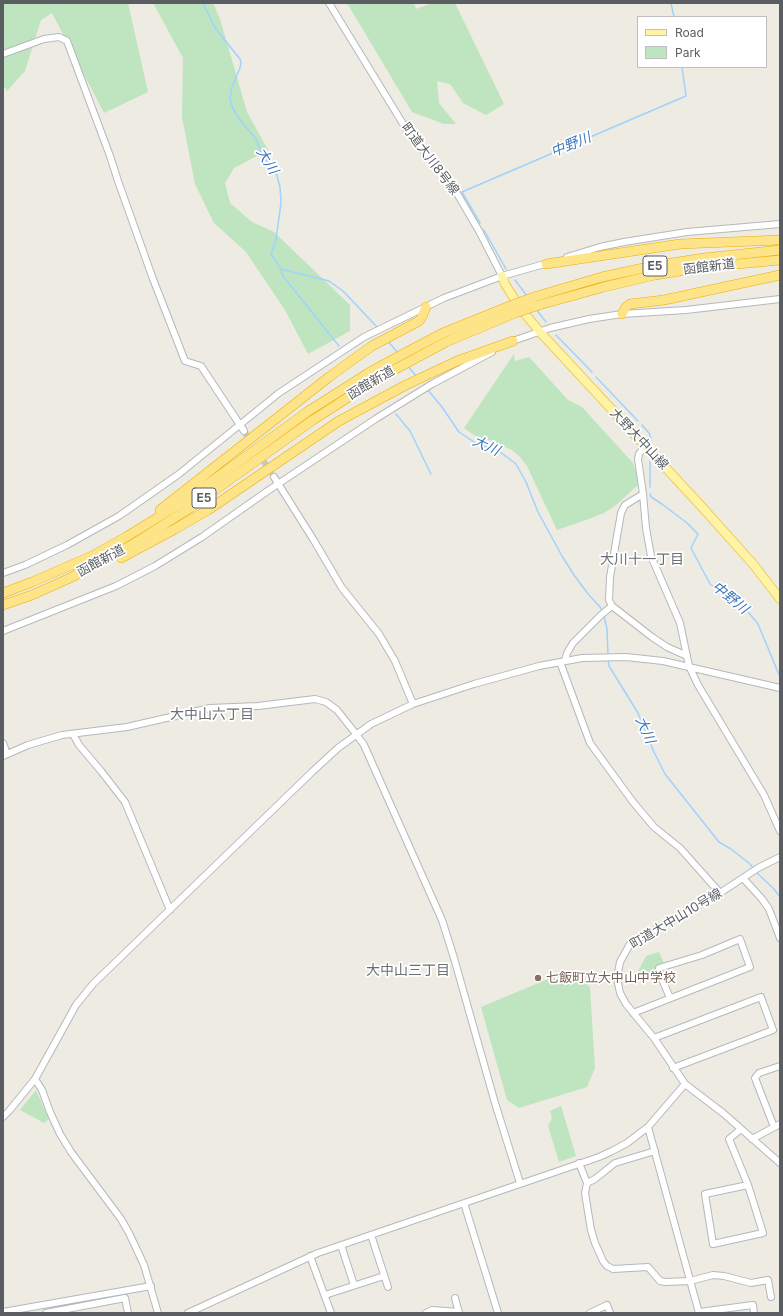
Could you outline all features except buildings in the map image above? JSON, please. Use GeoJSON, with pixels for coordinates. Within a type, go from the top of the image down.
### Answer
{"type":"FeatureCollection","features":[{"type":"Feature","properties":{"kind":"highway"},"geometry":{"type":"LineString","coordinates":[[546,264],[680,244],[740,240],[780,240]]}},
{"type":"Feature","properties":{"kind":"highway","name":"函館新道"},"geometry":{"type":"LineString","coordinates":[[3,593],[92,556],[126,537],[186,500],[307,412],[386,363],[463,324],[512,310],[602,277],[653,266],[704,258],[780,250]]}},
{"type":"Feature","properties":{"kind":"highway","name":"函館新道"},"geometry":{"type":"LineString","coordinates":[[536,301],[655,275],[712,266],[780,260]]}},
{"type":"Feature","properties":{"kind":"highway"},"geometry":{"type":"LineString","coordinates":[[622,314],[626,307],[630,304],[664,300],[780,275]]}},
{"type":"Feature","properties":{"kind":"highway"},"geometry":{"type":"LineString","coordinates":[[92,556],[170,503],[329,377],[372,346],[419,321],[426,307]]}},
{"type":"Feature","properties":{"kind":"highway","name":"函館新道"},"geometry":{"type":"LineString","coordinates":[[3,605],[32,595],[70,578],[130,546],[196,504],[313,420],[354,393],[393,370],[512,310]]}},
{"type":"Feature","properties":{"kind":"highway"},"geometry":{"type":"LineString","coordinates":[[32,595],[110,564],[176,529],[277,464],[339,421],[406,385],[457,361],[513,341]]}},
{"type":"Feature","properties":{"kind":"main road","name":"大野大中山線"},"geometry":{"type":"LineString","coordinates":[[502,276],[505,284],[520,308],[540,332],[738,547],[780,599]]}},
{"type":"Feature","properties":{"kind":"street","name":"町道大川8号線"},"geometry":{"type":"LineString","coordinates":[[329,3],[408,132],[455,190],[479,230],[502,276]]}},
{"type":"Feature","properties":{"kind":"street"},"geometry":{"type":"LineString","coordinates":[[3,54],[44,39],[59,37],[66,41],[110,156],[153,279],[185,361],[201,366],[244,431]]}},
{"type":"Feature","properties":{"kind":"street"},"geometry":{"type":"LineString","coordinates":[[3,573],[25,565],[68,545],[119,516],[179,474],[279,393],[364,337],[444,298],[502,276],[600,247],[687,232],[780,224]]}},
{"type":"Feature","properties":{"kind":"street"},"geometry":{"type":"LineString","coordinates":[[3,631],[116,586],[155,566],[202,538],[278,484],[415,394],[513,341],[564,324],[622,314],[686,310],[780,299]]}},
{"type":"Feature","properties":{"kind":"street"},"geometry":{"type":"LineString","coordinates":[[646,446],[639,454],[638,459],[646,528],[651,556],[680,623],[689,666],[698,685],[764,795],[780,830]]}},
{"type":"Feature","properties":{"kind":"street"},"geometry":{"type":"LineString","coordinates":[[274,477],[342,588],[379,634],[395,661],[413,704]]}},
{"type":"Feature","properties":{"kind":"street"},"geometry":{"type":"LineString","coordinates":[[643,494],[625,505],[621,513],[609,591],[609,600],[612,606],[652,637],[687,656]]}},
{"type":"Feature","properties":{"kind":"street"},"geometry":{"type":"LineString","coordinates":[[612,606],[573,643],[562,661],[590,743],[633,802],[654,827],[680,848],[720,893]]}},
{"type":"Feature","properties":{"kind":"street"},"geometry":{"type":"LineString","coordinates":[[3,1117],[35,1079],[82,997],[104,973],[312,772],[338,748],[371,724],[413,704],[474,684],[539,666],[562,661],[601,656],[641,658],[689,666],[780,688]]}},
{"type":"Feature","properties":{"kind":"street"},"geometry":{"type":"LineString","coordinates":[[3,743],[5,755],[28,745],[62,735],[127,727],[210,708],[258,706],[315,699],[326,702],[337,710],[364,746],[442,920],[520,1184]]}},
{"type":"Feature","properties":{"kind":"street"},"geometry":{"type":"LineString","coordinates":[[73,734],[79,745],[124,802],[170,910]]}},
{"type":"Feature","properties":{"kind":"street","name":"町道大中山10号線"},"geometry":{"type":"LineString","coordinates":[[780,857],[758,868],[720,893],[630,944],[626,948],[620,962],[617,978],[620,993],[626,1004],[654,1038],[685,1084],[752,1138],[780,1163]]}},
{"type":"Feature","properties":{"kind":"street"},"geometry":{"type":"LineString","coordinates":[[745,877],[769,909],[780,938]]}},
{"type":"Feature","properties":{"kind":"street"},"geometry":{"type":"LineString","coordinates":[[633,1013],[750,967],[740,939],[702,955],[659,968],[659,972],[670,998]]}},
{"type":"Feature","properties":{"kind":"street"},"geometry":{"type":"LineString","coordinates":[[654,1038],[761,997],[774,1030],[673,1068]]}},
{"type":"Feature","properties":{"kind":"street"},"geometry":{"type":"LineString","coordinates":[[752,1138],[777,1125],[755,1078],[756,1075],[780,1066]]}},
{"type":"Feature","properties":{"kind":"street"},"geometry":{"type":"LineString","coordinates":[[35,1079],[42,1090],[60,1134],[71,1152],[129,1232],[144,1265],[158,1313]]}},
{"type":"Feature","properties":{"kind":"street"},"geometry":{"type":"LineString","coordinates":[[188,1313],[203,1310],[310,1256],[612,1151],[627,1143],[648,1127],[685,1084]]}},
{"type":"Feature","properties":{"kind":"street"},"geometry":{"type":"LineString","coordinates":[[648,1127],[699,1312],[753,1305],[754,1313]]}},
{"type":"Feature","properties":{"kind":"street"},"geometry":{"type":"LineString","coordinates":[[741,1129],[729,1139],[748,1185],[763,1233],[713,1244],[704,1194],[748,1185]]}},
{"type":"Feature","properties":{"kind":"street"},"geometry":{"type":"LineString","coordinates":[[587,1183],[595,1179],[615,1163],[655,1151]]}},
{"type":"Feature","properties":{"kind":"street"},"geometry":{"type":"LineString","coordinates":[[580,1163],[587,1183],[586,1193],[591,1230],[595,1243],[603,1261],[607,1266],[613,1269],[648,1267],[660,1281],[665,1282],[690,1281],[713,1275],[752,1283],[768,1280],[772,1297]]}},
{"type":"Feature","properties":{"kind":"street"},"geometry":{"type":"LineString","coordinates":[[464,1203],[498,1313]]}},
{"type":"Feature","properties":{"kind":"street"},"geometry":{"type":"LineString","coordinates":[[371,1235],[388,1287]]}},
{"type":"Feature","properties":{"kind":"street"},"geometry":{"type":"LineString","coordinates":[[341,1245],[354,1285]]}},
{"type":"Feature","properties":{"kind":"street"},"geometry":{"type":"LineString","coordinates":[[310,1256],[331,1312],[324,1313]]}},
{"type":"Feature","properties":{"kind":"street"},"geometry":{"type":"LineString","coordinates":[[325,1295],[384,1276]]}},
{"type":"Feature","properties":{"kind":"street"},"geometry":{"type":"LineString","coordinates":[[3,1312],[151,1286]]}},
{"type":"Feature","properties":{"kind":"street"},"geometry":{"type":"LineString","coordinates":[[46,1313],[125,1298],[128,1313]]}},
{"type":"Feature","properties":{"kind":"street"},"geometry":{"type":"LineString","coordinates":[[426,1313],[432,1310],[459,1312],[455,1298]]}},
{"type":"Feature","properties":{"kind":"street"},"geometry":{"type":"LineString","coordinates":[[590,1313],[607,1304],[610,1313]]}},
{"type":"Feature","properties":{"kind":"green space"},"geometry":{"type":"Polygon","coordinates":[[[3,3],[128,3],[148,92],[104,113],[52,13],[41,20],[25,71],[7,91],[3,85],[3,3]]]}},
{"type":"Feature","properties":{"kind":"green space"},"geometry":{"type":"Polygon","coordinates":[[[153,3],[213,3],[220,19],[247,112],[268,150],[234,168],[225,183],[230,203],[252,222],[274,232],[350,305],[350,331],[308,354],[285,310],[246,252],[214,223],[195,184],[182,117],[183,58],[153,3]]]}},
{"type":"Feature","properties":{"kind":"green space"},"geometry":{"type":"Polygon","coordinates":[[[347,3],[414,3],[416,9],[432,3],[455,3],[504,104],[486,115],[463,103],[450,84],[437,81],[439,103],[456,124],[444,124],[412,112],[347,3]]]}},
{"type":"Feature","properties":{"kind":"green space"},"geometry":{"type":"Polygon","coordinates":[[[514,354],[515,361],[529,357],[568,400],[582,407],[633,463],[637,474],[638,485],[616,505],[604,513],[557,530],[527,466],[520,457],[512,450],[490,440],[477,437],[464,428],[514,354]]]}},
{"type":"Feature","properties":{"kind":"green space"},"geometry":{"type":"Polygon","coordinates":[[[659,952],[664,963],[655,967],[656,972],[635,981],[634,979],[646,956],[659,952]]]}},
{"type":"Feature","properties":{"kind":"green space"},"geometry":{"type":"Polygon","coordinates":[[[560,974],[580,979],[590,987],[595,1068],[587,1087],[519,1108],[507,1100],[481,1007],[560,974]]]}},
{"type":"Feature","properties":{"kind":"green space"},"geometry":{"type":"Polygon","coordinates":[[[36,1090],[49,1119],[44,1123],[20,1110],[36,1090]]]}},
{"type":"Feature","properties":{"kind":"green space"},"geometry":{"type":"Polygon","coordinates":[[[561,1106],[576,1156],[559,1162],[548,1126],[552,1118],[550,1111],[561,1106]]]}},
{"type":"Feature","properties":{"kind":"waterway","name":"大川"},"geometry":{"type":"LineString","coordinates":[[203,3],[215,28],[240,59],[240,68],[232,87],[230,99],[233,109],[256,139],[262,155],[276,172],[280,187],[281,203],[276,239],[271,254],[281,269],[329,281],[343,291],[377,327]]}},
{"type":"Feature","properties":{"kind":"waterway","name":"中野川"},"geometry":{"type":"LineString","coordinates":[[671,3],[674,16]]}},
{"type":"Feature","properties":{"kind":"waterway","name":"中野川"},"geometry":{"type":"LineString","coordinates":[[480,223],[462,192],[686,96],[682,68]]}},
{"type":"Feature","properties":{"kind":"waterway","name":"中野川"},"geometry":{"type":"LineString","coordinates":[[484,230],[506,269]]}},
{"type":"Feature","properties":{"kind":"waterway"},"geometry":{"type":"LineString","coordinates":[[281,269],[283,276],[339,346]]}},
{"type":"Feature","properties":{"kind":"waterway","name":"中野川"},"geometry":{"type":"LineString","coordinates":[[515,280],[527,296]]}},
{"type":"Feature","properties":{"kind":"waterway","name":"中野川"},"geometry":{"type":"LineString","coordinates":[[536,309],[546,322]]}},
{"type":"Feature","properties":{"kind":"waterway","name":"中野川"},"geometry":{"type":"LineString","coordinates":[[556,335],[592,372]]}},
{"type":"Feature","properties":{"kind":"waterway","name":"大川"},"geometry":{"type":"LineString","coordinates":[[388,341],[397,352]]}},
{"type":"Feature","properties":{"kind":"waterway","name":"大川"},"geometry":{"type":"LineString","coordinates":[[408,366],[416,376]]}},
{"type":"Feature","properties":{"kind":"waterway","name":"中野川"},"geometry":{"type":"LineString","coordinates":[[596,377],[638,421]]}},
{"type":"Feature","properties":{"kind":"waterway","name":"大川"},"geometry":{"type":"LineString","coordinates":[[427,389],[442,407],[459,432],[477,444],[499,451],[516,464],[526,482],[538,512],[562,556],[574,575],[603,612]]}},
{"type":"Feature","properties":{"kind":"waterway"},"geometry":{"type":"LineString","coordinates":[[396,414],[410,431],[431,474]]}},
{"type":"Feature","properties":{"kind":"waterway","name":"中野川"},"geometry":{"type":"LineString","coordinates":[[642,425],[649,433],[651,438]]}},
{"type":"Feature","properties":{"kind":"waterway","name":"中野川"},"geometry":{"type":"LineString","coordinates":[[650,461],[650,487]]}},
{"type":"Feature","properties":{"kind":"waterway","name":"中野川"},"geometry":{"type":"LineString","coordinates":[[650,494],[651,497],[687,523],[698,534],[691,548],[710,584],[744,607],[758,624],[780,677]]}},
{"type":"Feature","properties":{"kind":"waterway","name":"大川"},"geometry":{"type":"LineString","coordinates":[[604,616],[607,629],[608,655]]}},
{"type":"Feature","properties":{"kind":"waterway","name":"大川"},"geometry":{"type":"LineString","coordinates":[[608,659],[609,666],[638,713],[665,774],[719,842],[731,849],[754,869]]}},
{"type":"Feature","properties":{"kind":"waterway","name":"大川"},"geometry":{"type":"LineString","coordinates":[[756,872],[774,889],[780,897]]}},
{"type":"Feature","properties":{"kind":"tunnel"},"geometry":{"type":"LineString","coordinates":[[244,431],[274,477]]}},
{"type":"Feature","properties":{"kind":"place","name":"七飯町立大中山中学校"},"geometry":{"type":"Point","coordinates":[538,978]}},
{"type":"Feature","properties":{"kind":"district","name":"大川十一丁目"},"geometry":{"type":"Point","coordinates":[642,560]}},
{"type":"Feature","properties":{"kind":"district","name":"大中山六丁目"},"geometry":{"type":"Point","coordinates":[212,715]}},
{"type":"Feature","properties":{"kind":"district","name":"大中山三丁目"},"geometry":{"type":"Point","coordinates":[408,971]}}]}
